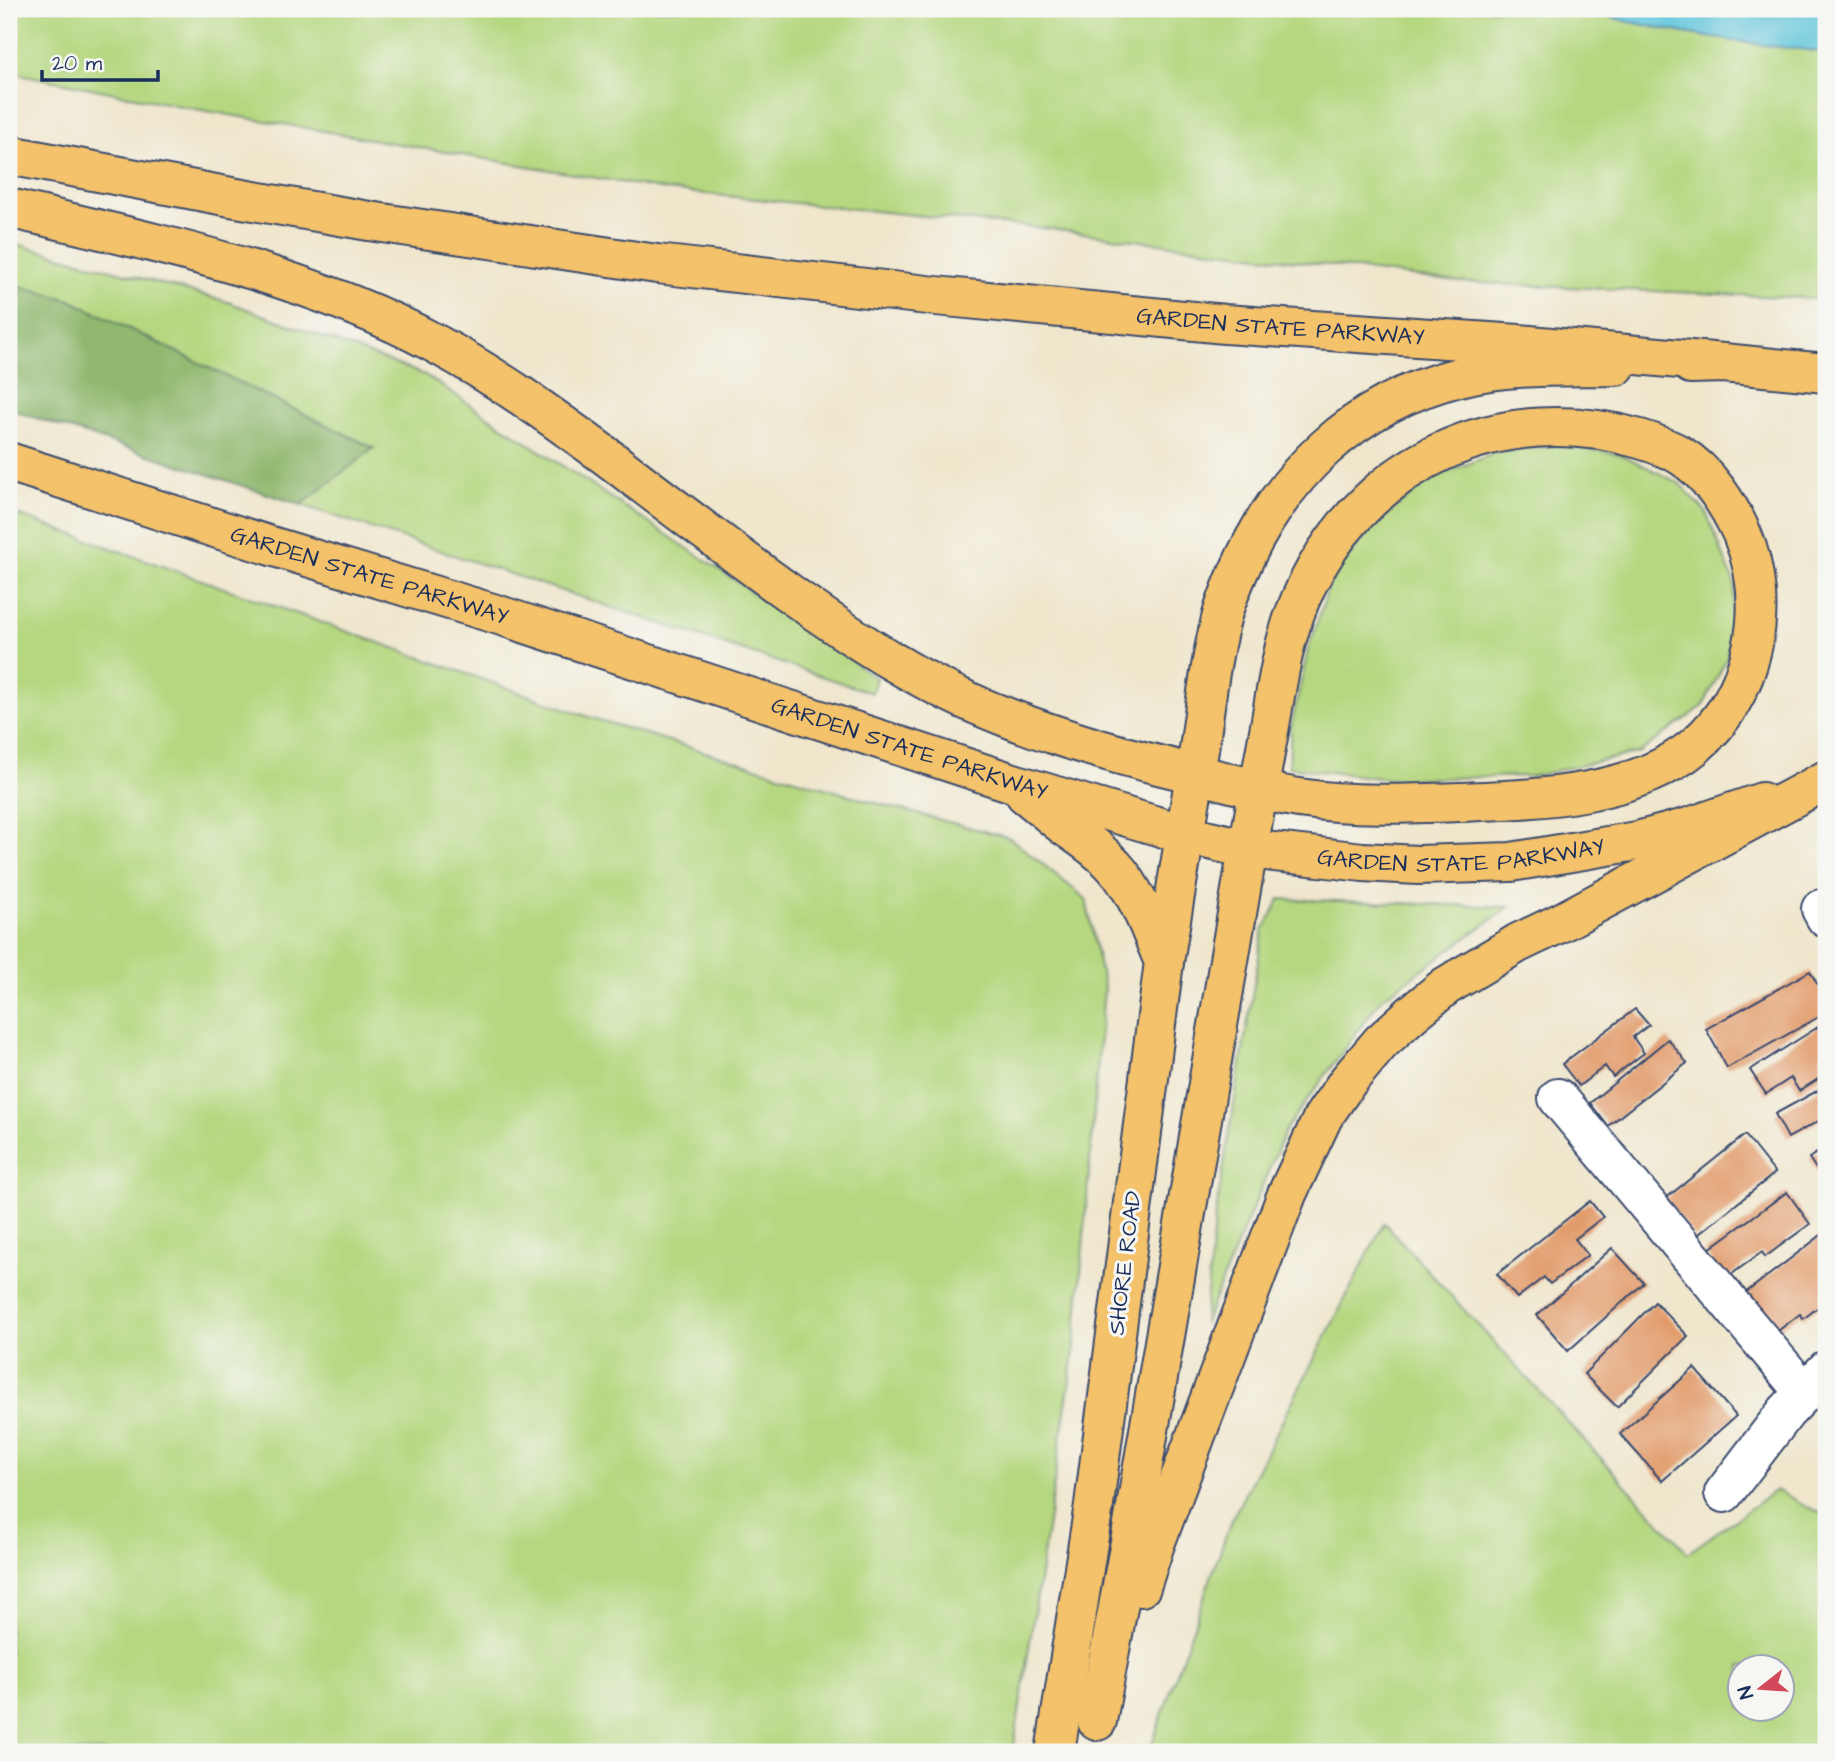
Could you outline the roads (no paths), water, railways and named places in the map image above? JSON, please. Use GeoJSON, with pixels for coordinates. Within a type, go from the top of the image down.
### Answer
{"type":"FeatureCollection","features":[{"type":"Feature","properties":{"kind":"main road","name":"GARDEN STATE PARKWAY"},"geometry":{"type":"LineString","coordinates":[[9,155],[355,219],[657,264],[1145,317],[1519,344],[1723,363]]}},
{"type":"Feature","properties":{"kind":"main road"},"geometry":{"type":"LineString","coordinates":[[9,208],[199,254],[306,288],[392,322],[438,345],[532,403],[795,597],[900,665],[970,702],[1007,718],[1101,750],[1150,764],[1259,790],[1299,798],[1406,804],[1503,801],[1550,796],[1624,782],[1676,760],[1701,740],[1719,720],[1733,697],[1748,666],[1758,617],[1754,569],[1746,545],[1735,520],[1708,480],[1693,464],[1676,452],[1650,442],[1594,428],[1531,428],[1468,441],[1411,468],[1384,487],[1359,510],[1332,543],[1304,590],[1291,620],[1283,650],[1259,790],[1248,849],[1130,1542],[1092,1737]]}},
{"type":"Feature","properties":{"kind":"main road"},"geometry":{"type":"LineString","coordinates":[[1723,363],[1826,373]]}},
{"type":"Feature","properties":{"kind":"main road","name":"SHORE ROAD"},"geometry":{"type":"LineString","coordinates":[[1055,1752],[1094,1505],[1164,962],[1184,834],[1220,620],[1249,549],[1266,516],[1307,464],[1361,419],[1425,387],[1491,370],[1723,363]]}},
{"type":"Feature","properties":{"kind":"main road","name":"GARDEN STATE PARKWAY"},"geometry":{"type":"LineString","coordinates":[[9,462],[499,615],[1010,782],[1184,834],[1248,849],[1363,862],[1418,865],[1511,862],[1637,841],[1676,831],[1826,778]]}},
{"type":"Feature","properties":{"kind":"main road"},"geometry":{"type":"LineString","coordinates":[[1092,1737],[1155,1544],[1287,1194],[1323,1117],[1348,1081],[1381,1042],[1446,986],[1518,943],[1560,923],[1826,778]]}},
{"type":"Feature","properties":{"kind":"main road"},"geometry":{"type":"LineString","coordinates":[[1010,782],[1063,825],[1084,838],[1115,866],[1129,886],[1164,962]]}},
{"type":"Feature","properties":{"kind":"street"},"geometry":{"type":"LineString","coordinates":[[1558,1098],[1815,1381],[1786,1412],[1724,1493]]}},
{"type":"Feature","properties":{"kind":"water"},"geometry":{"type":"Polygon","coordinates":[[[1581,9],[1826,9],[1826,52],[1702,36],[1581,9]]]}}]}
